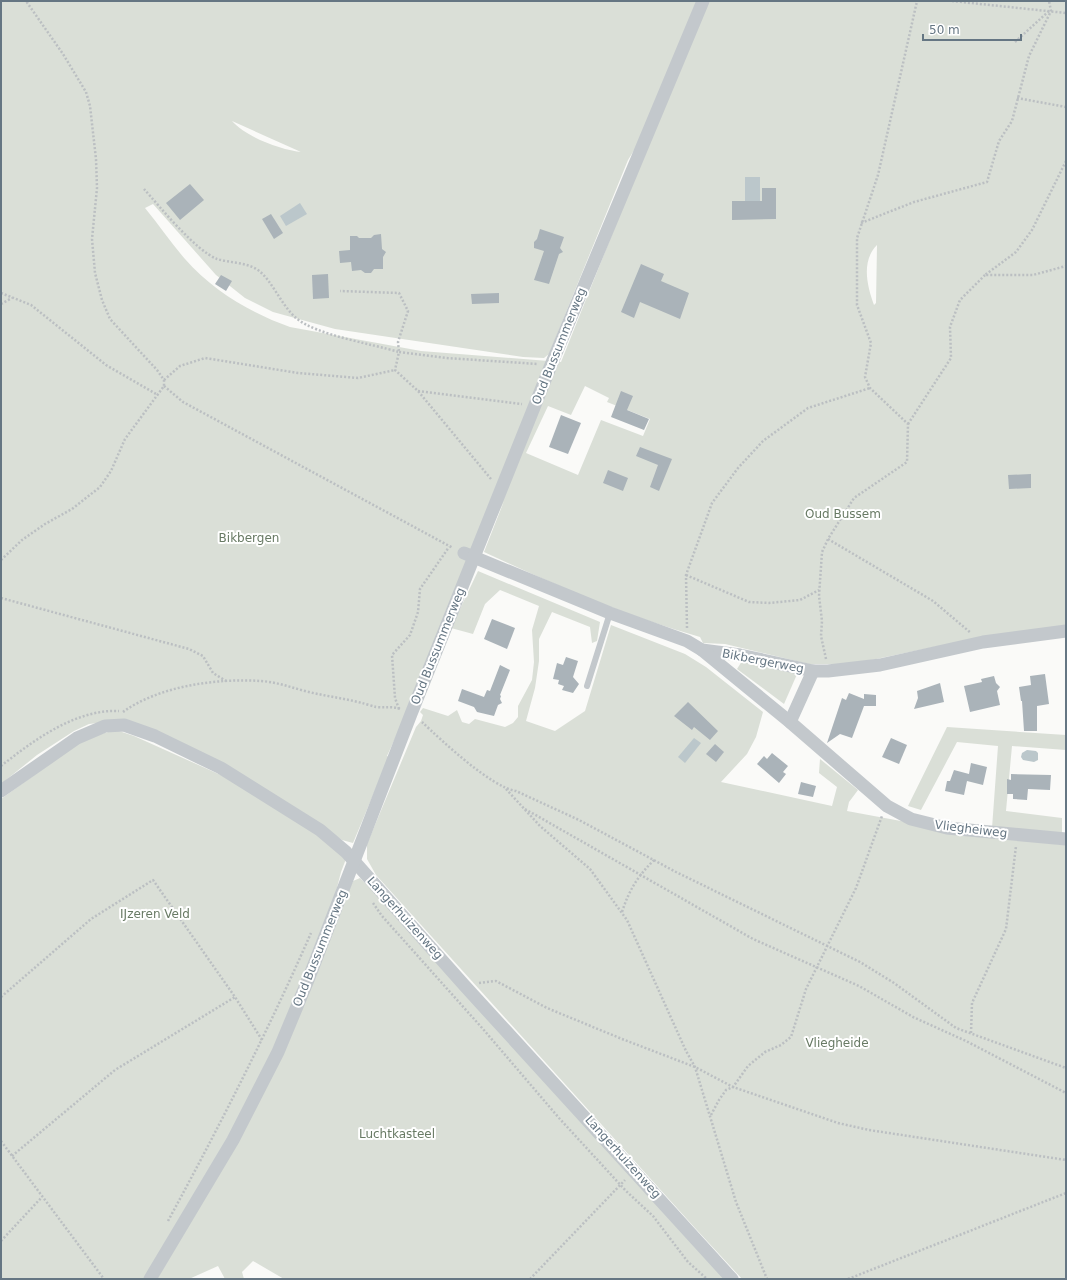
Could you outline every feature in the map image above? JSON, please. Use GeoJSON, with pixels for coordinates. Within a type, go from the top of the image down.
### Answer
{"type":"FeatureCollection","features":[{"type":"Feature","properties":{"kind":"street","name":"Oud Bussummerweg"},"geometry":{"type":"LineString","coordinates":[[150,1279],[233,1140],[278,1052],[354,861],[405,711],[469,556],[501,490],[551,365],[703,1]]}},
{"type":"Feature","properties":{"kind":"street","name":"Bikbergerweg"},"geometry":{"type":"LineString","coordinates":[[469,556],[610,613],[687,641],[702,650],[740,655],[813,670],[828,671],[880,665],[983,642],[1066,631]]}},
{"type":"Feature","properties":{"kind":"street","name":"Vliegheiweg"},"geometry":{"type":"LineString","coordinates":[[702,650],[790,722],[886,806],[911,819],[947,828],[1066,839]]}},
{"type":"Feature","properties":{"kind":"street"},"geometry":{"type":"LineString","coordinates":[[790,722],[813,670]]}},
{"type":"Feature","properties":{"kind":"street","name":"Langerhuizenweg"},"geometry":{"type":"LineString","coordinates":[[1,791],[76,738],[105,726],[124,725],[154,736],[221,768],[320,830],[354,861],[464,985],[732,1279]]}},
{"type":"Feature","properties":{"kind":"lane"},"geometry":{"type":"LineString","coordinates":[[587,686],[610,613]]}},
{"type":"Feature","properties":{"kind":"path"},"geometry":{"type":"LineString","coordinates":[[1,560],[22,540],[45,524],[72,509],[100,487],[110,471],[125,438],[164,386],[164,380],[110,319],[102,300],[95,273],[92,239],[97,188],[96,159],[90,106],[86,92],[63,54],[26,1]]}},
{"type":"Feature","properties":{"kind":"path"},"geometry":{"type":"LineString","coordinates":[[908,424],[870,388],[865,377],[871,343],[857,306],[857,238],[878,176],[917,1]]}},
{"type":"Feature","properties":{"kind":"path"},"geometry":{"type":"LineString","coordinates":[[952,1],[1066,13]]}},
{"type":"Feature","properties":{"kind":"path"},"geometry":{"type":"LineString","coordinates":[[861,223],[914,202],[987,182],[999,141],[1012,121],[1030,56],[1050,11],[1049,1]]}},
{"type":"Feature","properties":{"kind":"path"},"geometry":{"type":"LineString","coordinates":[[1015,42],[1050,11]]}},
{"type":"Feature","properties":{"kind":"path"},"geometry":{"type":"LineString","coordinates":[[1018,98],[1066,107]]}},
{"type":"Feature","properties":{"kind":"path"},"geometry":{"type":"LineString","coordinates":[[828,671],[821,636],[822,621],[819,590],[822,552],[828,539],[854,498],[907,462],[908,424],[952,358],[950,327],[960,300],[985,275],[1016,252],[1032,230],[1066,161]]}},
{"type":"Feature","properties":{"kind":"path"},"geometry":{"type":"LineString","coordinates":[[144,189],[189,238],[216,258],[244,264],[258,270],[284,306],[296,318],[314,328],[399,352],[446,358],[551,365]]}},
{"type":"Feature","properties":{"kind":"path"},"geometry":{"type":"LineString","coordinates":[[985,275],[1033,275],[1066,266]]}},
{"type":"Feature","properties":{"kind":"path"},"geometry":{"type":"LineString","coordinates":[[340,291],[399,293],[408,311],[398,342],[399,352],[395,370]]}},
{"type":"Feature","properties":{"kind":"path"},"geometry":{"type":"LineString","coordinates":[[1,292],[31,305],[111,369],[158,394]]}},
{"type":"Feature","properties":{"kind":"path"},"geometry":{"type":"LineString","coordinates":[[1,304],[12,297]]}},
{"type":"Feature","properties":{"kind":"path"},"geometry":{"type":"LineString","coordinates":[[164,380],[180,366],[205,358],[298,374],[358,378],[395,370]]}},
{"type":"Feature","properties":{"kind":"path"},"geometry":{"type":"LineString","coordinates":[[395,370],[418,391],[501,490]]}},
{"type":"Feature","properties":{"kind":"path"},"geometry":{"type":"LineString","coordinates":[[164,386],[183,402],[449,547],[469,556]]}},
{"type":"Feature","properties":{"kind":"path"},"geometry":{"type":"LineString","coordinates":[[687,641],[686,575],[712,503],[738,468],[763,441],[808,408],[870,388]]}},
{"type":"Feature","properties":{"kind":"path"},"geometry":{"type":"LineString","coordinates":[[418,391],[535,405]]}},
{"type":"Feature","properties":{"kind":"path"},"geometry":{"type":"LineString","coordinates":[[828,539],[933,601],[983,642]]}},
{"type":"Feature","properties":{"kind":"path"},"geometry":{"type":"LineString","coordinates":[[449,547],[420,589],[418,612],[410,635],[392,655],[395,698],[405,711],[472,766],[506,789],[540,826],[590,869],[622,912],[686,1051],[695,1066],[736,1202],[767,1279]]}},
{"type":"Feature","properties":{"kind":"path"},"geometry":{"type":"LineString","coordinates":[[686,575],[749,602],[769,603],[800,600],[819,590]]}},
{"type":"Feature","properties":{"kind":"path"},"geometry":{"type":"LineString","coordinates":[[1,598],[188,649],[203,656],[213,673],[226,681]]}},
{"type":"Feature","properties":{"kind":"path"},"geometry":{"type":"LineString","coordinates":[[105,726],[133,706],[170,690],[226,681],[261,681],[284,684],[305,691],[405,711]]}},
{"type":"Feature","properties":{"kind":"path"},"geometry":{"type":"LineString","coordinates":[[1,766],[24,748],[80,716],[107,711],[125,711]]}},
{"type":"Feature","properties":{"kind":"path"},"geometry":{"type":"LineString","coordinates":[[506,789],[516,791],[579,820],[654,860],[866,965],[894,983],[956,1028],[1066,1068]]}},
{"type":"Feature","properties":{"kind":"path"},"geometry":{"type":"LineString","coordinates":[[710,1115],[726,1090],[734,1087],[754,1061],[765,1052],[781,1045],[791,1037],[806,989],[856,888],[886,806]]}},
{"type":"Feature","properties":{"kind":"path"},"geometry":{"type":"LineString","coordinates":[[525,809],[753,939],[859,986],[913,1017],[966,1041],[1066,1093]]}},
{"type":"Feature","properties":{"kind":"path"},"geometry":{"type":"LineString","coordinates":[[971,1033],[972,1003],[1006,929],[1018,835]]}},
{"type":"Feature","properties":{"kind":"path"},"geometry":{"type":"LineString","coordinates":[[622,912],[629,892],[640,874],[654,860]]}},
{"type":"Feature","properties":{"kind":"path"},"geometry":{"type":"LineString","coordinates":[[1,997],[91,919],[153,880],[235,997],[262,1040]]}},
{"type":"Feature","properties":{"kind":"path"},"geometry":{"type":"LineString","coordinates":[[370,900],[382,916],[483,1029],[559,1118],[653,1216],[688,1262],[707,1279]]}},
{"type":"Feature","properties":{"kind":"path"},"geometry":{"type":"LineString","coordinates":[[166,1225],[206,1152],[262,1040],[312,929]]}},
{"type":"Feature","properties":{"kind":"path"},"geometry":{"type":"LineString","coordinates":[[464,985],[496,981],[547,1008],[622,1039],[695,1066],[734,1087],[838,1122],[869,1130],[1066,1160]]}},
{"type":"Feature","properties":{"kind":"path"},"geometry":{"type":"LineString","coordinates":[[12,1156],[115,1070],[235,997]]}},
{"type":"Feature","properties":{"kind":"path"},"geometry":{"type":"LineString","coordinates":[[1,1141],[104,1279]]}},
{"type":"Feature","properties":{"kind":"path"},"geometry":{"type":"LineString","coordinates":[[530,1279],[630,1175]]}},
{"type":"Feature","properties":{"kind":"path"},"geometry":{"type":"LineString","coordinates":[[848,1279],[1066,1193]]}},
{"type":"Feature","properties":{"kind":"path"},"geometry":{"type":"LineString","coordinates":[[1,1241],[42,1197]]}},
{"type":"Feature","properties":{"kind":"green space"},"geometry":{"type":"Polygon","coordinates":[[[1,1],[701,1],[654,118],[628,160],[549,354],[544,358],[523,357],[335,329],[273,312],[245,298],[216,275],[153,204],[145,208],[185,259],[196,271],[220,291],[247,308],[290,327],[421,351],[561,362],[639,167],[709,1],[1066,1],[1066,625],[982,637],[852,664],[809,664],[725,644],[703,643],[700,637],[617,610],[484,552],[504,501],[387,756],[389,757],[353,843],[342,840],[308,817],[123,720],[89,724],[74,731],[37,755],[1,784],[1,1]],[[232,121],[238,127],[264,142],[301,152],[232,121]],[[877,245],[872,251],[867,266],[867,274],[869,290],[874,305],[876,303],[877,245]],[[585,386],[571,415],[548,406],[526,453],[578,475],[601,420],[643,436],[650,419],[607,402],[609,398],[585,386]]]}},
{"type":"Feature","properties":{"kind":"green space","name":"Vliegheide"},"geometry":{"type":"Polygon","coordinates":[[[478,571],[600,622],[597,641],[592,643],[590,627],[552,612],[539,639],[539,661],[535,688],[526,721],[555,731],[585,711],[611,625],[685,654],[706,667],[763,712],[756,737],[747,754],[721,782],[832,806],[837,787],[819,773],[820,759],[858,790],[849,802],[847,811],[917,824],[947,833],[1066,845],[1066,1279],[742,1279],[376,875],[367,859],[367,844],[416,727],[421,721],[423,715],[420,712],[423,708],[448,716],[457,710],[462,722],[469,724],[475,719],[505,727],[513,723],[518,717],[518,706],[532,680],[534,662],[532,630],[539,606],[500,590],[485,604],[473,634],[451,628],[478,571]]]}},
{"type":"Feature","properties":{"kind":"green space"},"geometry":{"type":"Polygon","coordinates":[[[742,661],[798,672],[784,704],[737,669],[742,661]]]}},
{"type":"Feature","properties":{"kind":"green space"},"geometry":{"type":"Polygon","coordinates":[[[947,727],[1066,735],[1066,750],[1012,746],[1006,811],[1062,818],[1062,833],[992,828],[998,746],[957,742],[921,810],[908,806],[947,727]]]}},
{"type":"Feature","properties":{"kind":"green space","name":"IJzeren Veld"},"geometry":{"type":"Polygon","coordinates":[[[116,730],[134,736],[223,776],[309,824],[346,859],[341,872],[331,911],[284,1028],[230,1138],[144,1279],[1,1279],[1,799],[80,742],[97,735],[116,730]]]}},
{"type":"Feature","properties":{"kind":"green space","name":"Luchtkasteel"},"geometry":{"type":"Polygon","coordinates":[[[360,878],[726,1279],[284,1279],[253,1261],[242,1272],[244,1279],[225,1279],[218,1266],[189,1279],[157,1279],[212,1185],[353,881],[360,878]]]}},
{"type":"Feature","properties":{"kind":"shaded area"},"geometry":{"type":"Polygon","coordinates":[[[745,177],[760,177],[760,201],[745,201],[745,177]]]}},
{"type":"Feature","properties":{"kind":"shaded area"},"geometry":{"type":"Polygon","coordinates":[[[300,203],[307,214],[286,226],[280,216],[300,203]]]}},
{"type":"Feature","properties":{"kind":"shaded area"},"geometry":{"type":"Polygon","coordinates":[[[694,738],[701,743],[685,763],[678,757],[694,738]]]}},
{"type":"Feature","properties":{"kind":"shaded area"},"geometry":{"type":"Polygon","coordinates":[[[1027,750],[1036,751],[1038,753],[1038,760],[1034,762],[1023,760],[1021,757],[1022,753],[1027,750]]]}},
{"type":"Feature","properties":{"kind":"building"},"geometry":{"type":"Polygon","coordinates":[[[190,184],[204,200],[180,220],[166,203],[190,184]]]}},
{"type":"Feature","properties":{"kind":"building"},"geometry":{"type":"Polygon","coordinates":[[[762,188],[776,188],[776,219],[732,220],[732,201],[762,201],[762,188]]]}},
{"type":"Feature","properties":{"kind":"building"},"geometry":{"type":"Polygon","coordinates":[[[271,214],[283,233],[274,239],[262,219],[271,214]]]}},
{"type":"Feature","properties":{"kind":"building"},"geometry":{"type":"Polygon","coordinates":[[[540,229],[564,237],[560,248],[563,252],[559,254],[549,284],[534,280],[544,251],[534,248],[534,242],[537,239],[540,229]]]}},
{"type":"Feature","properties":{"kind":"building"},"geometry":{"type":"Polygon","coordinates":[[[381,234],[382,249],[386,252],[383,257],[383,269],[374,269],[371,273],[365,273],[361,270],[352,271],[351,262],[340,263],[339,251],[350,250],[350,236],[371,238],[374,235],[381,234]]]}},
{"type":"Feature","properties":{"kind":"building"},"geometry":{"type":"Polygon","coordinates":[[[641,264],[664,274],[661,281],[689,293],[680,319],[640,302],[634,318],[621,312],[641,264]]]}},
{"type":"Feature","properties":{"kind":"building"},"geometry":{"type":"Polygon","coordinates":[[[328,274],[329,298],[313,299],[312,275],[328,274]]]}},
{"type":"Feature","properties":{"kind":"building"},"geometry":{"type":"Polygon","coordinates":[[[221,275],[232,281],[226,291],[215,284],[221,275]]]}},
{"type":"Feature","properties":{"kind":"building"},"geometry":{"type":"Polygon","coordinates":[[[499,293],[499,303],[472,304],[471,294],[499,293]]]}},
{"type":"Feature","properties":{"kind":"building"},"geometry":{"type":"Polygon","coordinates":[[[621,391],[633,396],[627,410],[649,419],[644,430],[611,417],[621,391]]]}},
{"type":"Feature","properties":{"kind":"building"},"geometry":{"type":"Polygon","coordinates":[[[561,415],[581,423],[568,454],[549,447],[561,415]]]}},
{"type":"Feature","properties":{"kind":"building"},"geometry":{"type":"Polygon","coordinates":[[[640,447],[672,459],[659,491],[650,487],[658,465],[636,456],[640,447]]]}},
{"type":"Feature","properties":{"kind":"building"},"geometry":{"type":"Polygon","coordinates":[[[608,470],[628,478],[623,491],[603,483],[608,470]]]}},
{"type":"Feature","properties":{"kind":"building"},"geometry":{"type":"Polygon","coordinates":[[[1031,474],[1031,488],[1009,489],[1008,475],[1031,474]]]}},
{"type":"Feature","properties":{"kind":"building"},"geometry":{"type":"Polygon","coordinates":[[[492,619],[515,628],[507,649],[484,639],[492,619]]]}},
{"type":"Feature","properties":{"kind":"building"},"geometry":{"type":"Polygon","coordinates":[[[566,657],[578,661],[573,677],[579,684],[573,693],[562,690],[564,686],[558,684],[559,680],[553,679],[557,663],[563,665],[566,657]]]}},
{"type":"Feature","properties":{"kind":"building"},"geometry":{"type":"Polygon","coordinates":[[[500,665],[510,670],[500,695],[502,703],[498,705],[494,716],[477,712],[474,707],[458,701],[462,689],[484,697],[487,690],[490,691],[500,665]]]}},
{"type":"Feature","properties":{"kind":"building"},"geometry":{"type":"Polygon","coordinates":[[[1045,674],[1049,704],[1037,706],[1037,731],[1024,731],[1022,701],[1019,687],[1031,685],[1030,676],[1045,674]]]}},
{"type":"Feature","properties":{"kind":"building"},"geometry":{"type":"Polygon","coordinates":[[[994,676],[996,683],[1000,687],[997,691],[1000,705],[970,712],[964,686],[982,682],[981,679],[994,676]]]}},
{"type":"Feature","properties":{"kind":"building"},"geometry":{"type":"Polygon","coordinates":[[[940,683],[944,702],[914,709],[918,698],[917,691],[940,683]]]}},
{"type":"Feature","properties":{"kind":"building"},"geometry":{"type":"Polygon","coordinates":[[[849,693],[864,699],[864,694],[876,695],[876,706],[864,706],[852,738],[840,734],[827,743],[842,698],[846,700],[849,693]]]}},
{"type":"Feature","properties":{"kind":"building"},"geometry":{"type":"Polygon","coordinates":[[[688,702],[718,731],[710,740],[694,727],[692,730],[674,716],[688,702]]]}},
{"type":"Feature","properties":{"kind":"building"},"geometry":{"type":"Polygon","coordinates":[[[891,738],[907,745],[899,764],[882,757],[891,738]]]}},
{"type":"Feature","properties":{"kind":"building"},"geometry":{"type":"Polygon","coordinates":[[[715,744],[724,752],[716,762],[706,754],[715,744]]]}},
{"type":"Feature","properties":{"kind":"building"},"geometry":{"type":"Polygon","coordinates":[[[772,753],[788,766],[783,772],[786,774],[779,783],[757,764],[764,756],[767,759],[772,753]]]}},
{"type":"Feature","properties":{"kind":"building"},"geometry":{"type":"Polygon","coordinates":[[[971,763],[987,767],[983,785],[967,781],[964,795],[945,791],[947,781],[950,781],[954,770],[969,774],[971,763]]]}},
{"type":"Feature","properties":{"kind":"building"},"geometry":{"type":"Polygon","coordinates":[[[1011,774],[1051,775],[1050,790],[1028,789],[1027,800],[1013,799],[1013,794],[1007,794],[1007,779],[1011,780],[1011,774]]]}},
{"type":"Feature","properties":{"kind":"building"},"geometry":{"type":"Polygon","coordinates":[[[801,782],[816,786],[813,797],[798,794],[801,782]]]}},
{"type":"Feature","properties":{"kind":"park label","name":"Oud Bussem"},"geometry":{"type":"Point","coordinates":[843,514]}},
{"type":"Feature","properties":{"kind":"park label","name":"Bikbergen"},"geometry":{"type":"Point","coordinates":[249,538]}}]}
